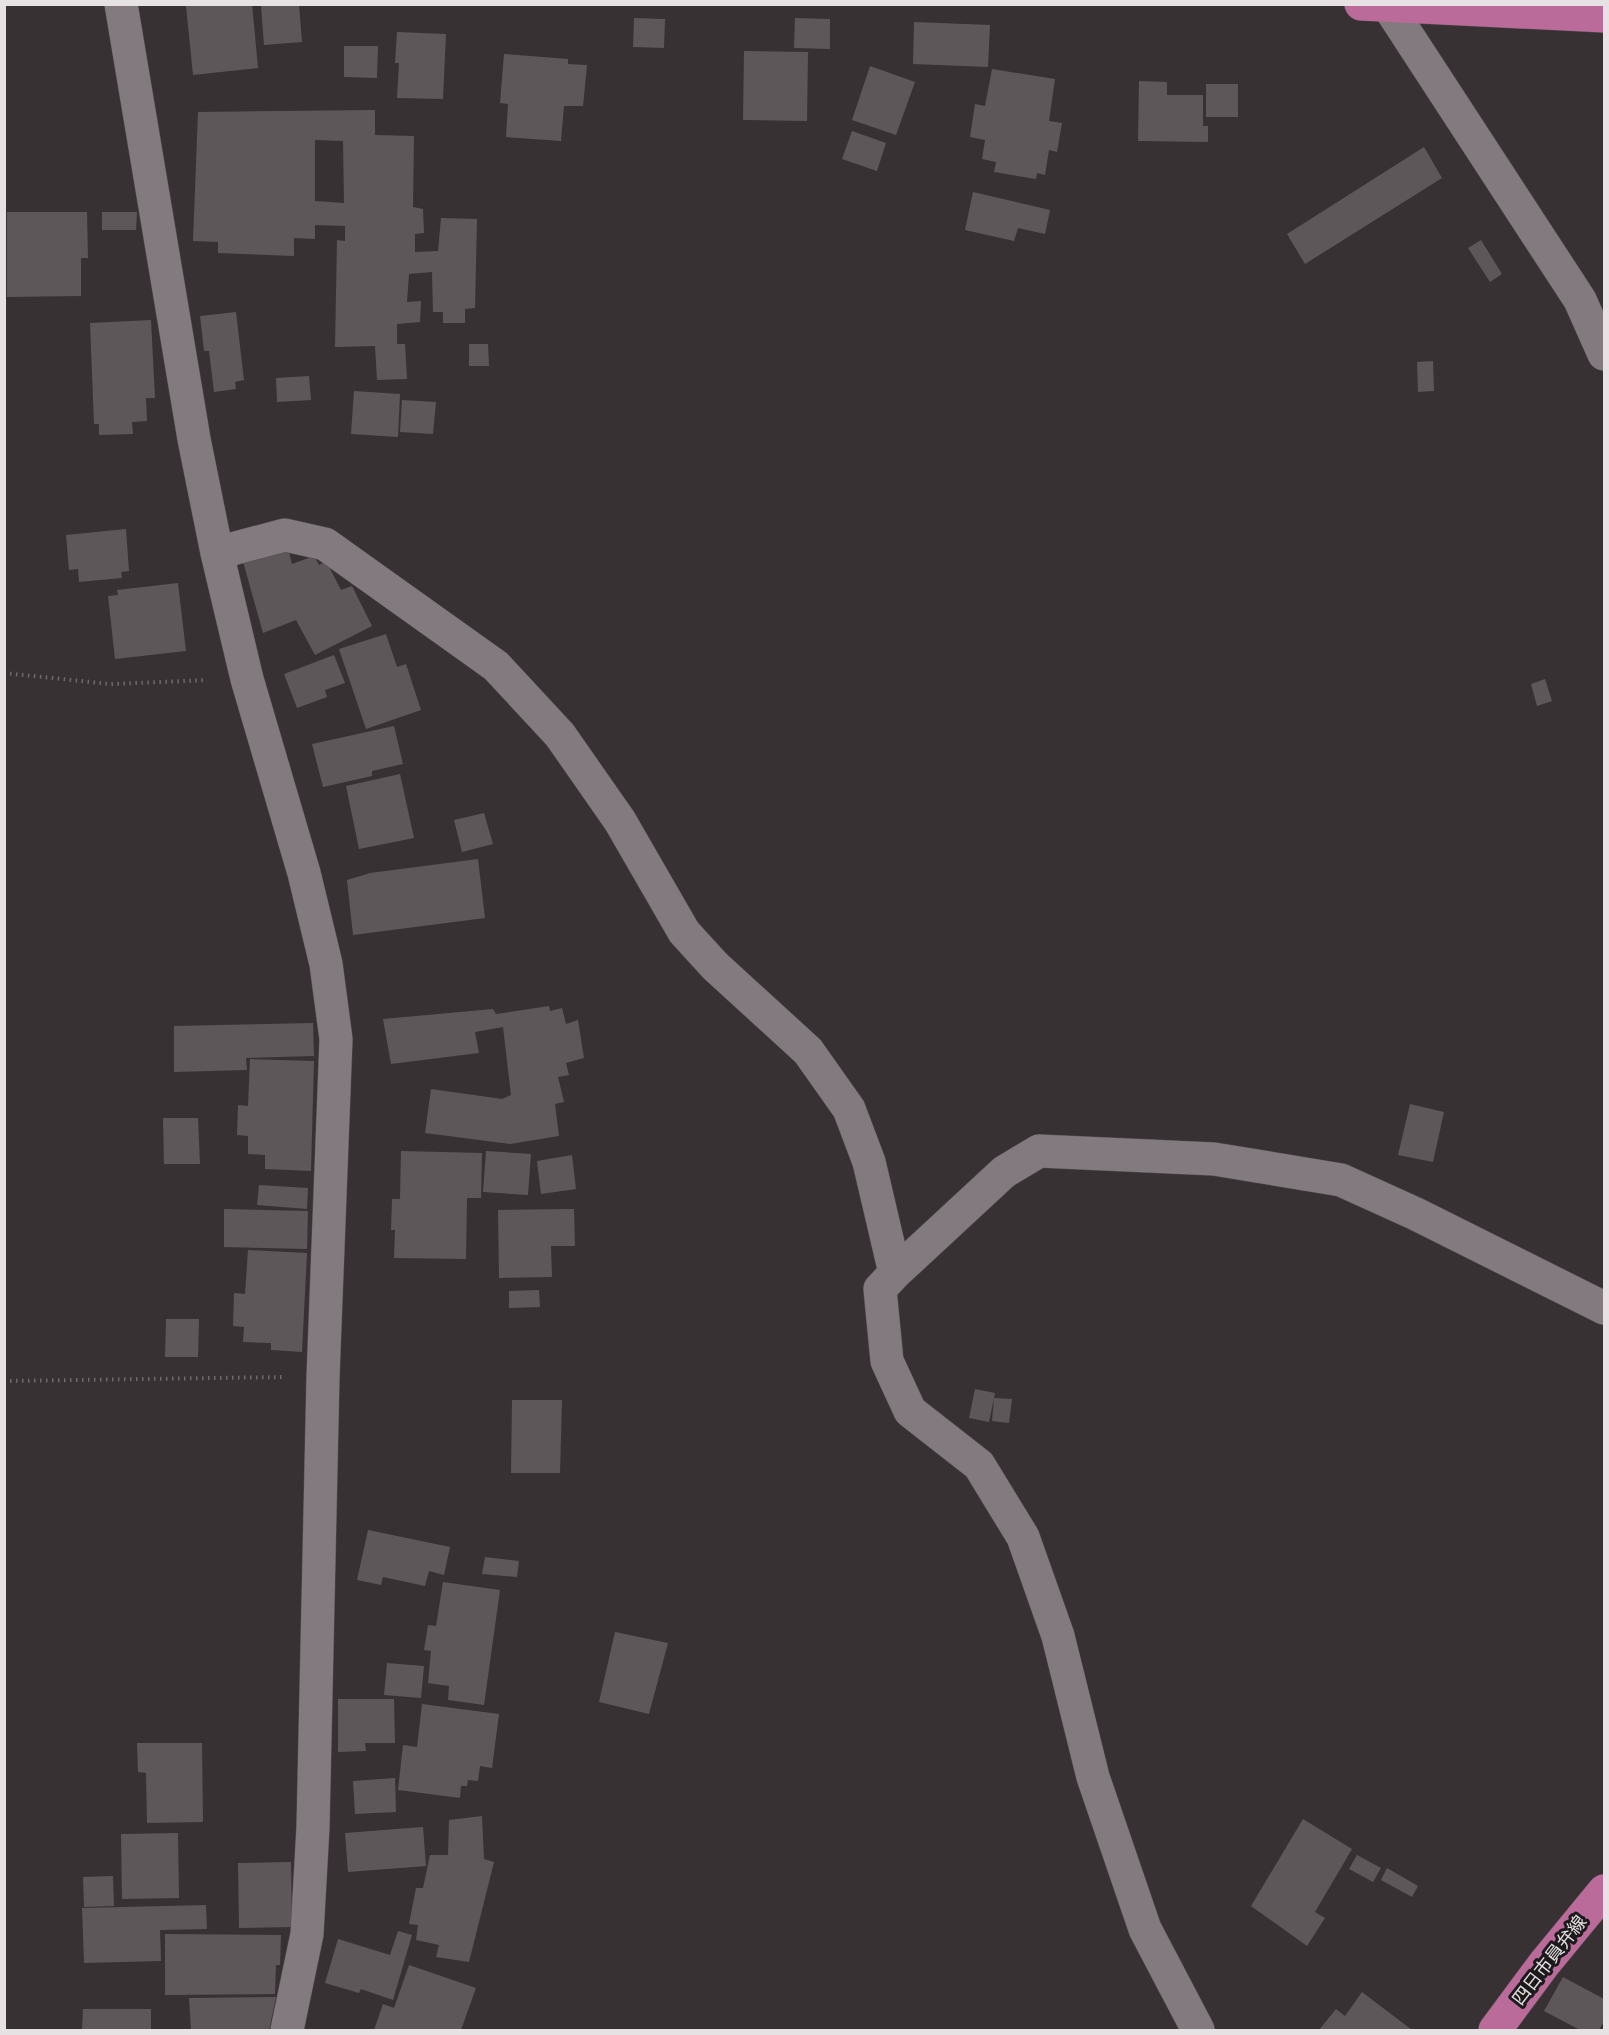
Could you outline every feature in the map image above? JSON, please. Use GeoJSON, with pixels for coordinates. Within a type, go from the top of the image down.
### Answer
{"type":"FeatureCollection","features":[{"type":"Feature","properties":{"kind":"main road"},"geometry":{"type":"LineString","coordinates":[[1378,5],[1605,16]]}},
{"type":"Feature","properties":{"kind":"main road","name":"四日市員弁線"},"geometry":{"type":"LineString","coordinates":[[1496,2031],[1544,1964],[1605,1891]]}},
{"type":"Feature","properties":{"kind":"street"},"geometry":{"type":"LineString","coordinates":[[121,4],[194,439],[216,553],[247,679],[304,873],[326,964],[336,1039],[323,1377],[313,1827],[307,1934],[287,2031]]}},
{"type":"Feature","properties":{"kind":"street"},"geometry":{"type":"LineString","coordinates":[[1378,5],[1580,300],[1605,354]]}},
{"type":"Feature","properties":{"kind":"street"},"geometry":{"type":"LineString","coordinates":[[216,553],[285,535],[325,544],[496,666],[560,735],[620,821],[684,932],[715,966],[808,1051],[849,1109],[868,1162],[894,1273]]}},
{"type":"Feature","properties":{"kind":"street"},"geometry":{"type":"LineString","coordinates":[[1198,2031],[1145,1929],[1093,1777],[1058,1636],[1023,1537],[979,1465],[910,1412],[887,1361],[880,1289],[894,1273],[1004,1172],[1039,1151],[1214,1159],[1341,1180],[1416,1214],[1605,1308]]}},
{"type":"Feature","properties":{"kind":"path"},"geometry":{"type":"LineString","coordinates":[[4,673],[110,684],[247,679]]}},
{"type":"Feature","properties":{"kind":"path"},"geometry":{"type":"LineString","coordinates":[[4,1380],[323,1377]]}},
{"type":"Feature","properties":{"kind":"building"},"geometry":{"type":"Polygon","coordinates":[[[252,4],[258,68],[193,75],[186,6],[252,4]]]}},
{"type":"Feature","properties":{"kind":"building"},"geometry":{"type":"Polygon","coordinates":[[[299,4],[302,42],[264,45],[261,6],[299,4]]]}},
{"type":"Feature","properties":{"kind":"building"},"geometry":{"type":"Polygon","coordinates":[[[634,18],[665,19],[664,48],[633,47],[634,18]]]}},
{"type":"Feature","properties":{"kind":"building"},"geometry":{"type":"Polygon","coordinates":[[[795,18],[830,19],[830,49],[794,48],[795,18]]]}},
{"type":"Feature","properties":{"kind":"building"},"geometry":{"type":"Polygon","coordinates":[[[914,22],[990,25],[988,67],[913,64],[914,22]]]}},
{"type":"Feature","properties":{"kind":"building"},"geometry":{"type":"Polygon","coordinates":[[[397,32],[446,34],[443,99],[397,98],[399,63],[395,63],[397,32]]]}},
{"type":"Feature","properties":{"kind":"building"},"geometry":{"type":"Polygon","coordinates":[[[344,46],[378,46],[377,78],[344,77],[344,46]]]}},
{"type":"Feature","properties":{"kind":"building"},"geometry":{"type":"Polygon","coordinates":[[[744,51],[808,52],[807,121],[743,120],[744,51]]]}},
{"type":"Feature","properties":{"kind":"building"},"geometry":{"type":"Polygon","coordinates":[[[504,54],[568,59],[568,64],[587,65],[583,106],[564,106],[561,141],[506,137],[508,104],[500,103],[504,54]]]}},
{"type":"Feature","properties":{"kind":"building"},"geometry":{"type":"Polygon","coordinates":[[[870,66],[915,82],[896,135],[852,120],[870,66]]]}},
{"type":"Feature","properties":{"kind":"building"},"geometry":{"type":"Polygon","coordinates":[[[992,69],[1055,79],[1049,121],[1062,123],[1057,152],[1049,150],[1045,175],[1037,173],[1036,179],[994,172],[996,162],[982,159],[985,140],[970,137],[975,104],[985,106],[992,69]]]}},
{"type":"Feature","properties":{"kind":"building"},"geometry":{"type":"Polygon","coordinates":[[[1139,81],[1167,82],[1167,95],[1203,95],[1203,126],[1208,126],[1208,142],[1138,141],[1139,81]]]}},
{"type":"Feature","properties":{"kind":"building"},"geometry":{"type":"Polygon","coordinates":[[[1206,84],[1238,84],[1238,117],[1206,117],[1206,84]]]}},
{"type":"Feature","properties":{"kind":"building"},"geometry":{"type":"Polygon","coordinates":[[[375,110],[375,135],[414,136],[413,207],[423,209],[424,233],[415,234],[415,252],[438,251],[441,218],[477,219],[475,308],[465,309],[465,323],[443,323],[443,312],[433,312],[432,272],[409,274],[407,302],[421,301],[420,322],[397,324],[397,344],[405,344],[407,379],[377,380],[375,346],[335,347],[337,240],[345,241],[345,226],[315,225],[315,239],[294,238],[294,256],[218,253],[218,242],[193,241],[198,112],[375,110]],[[315,140],[315,201],[344,203],[343,141],[315,140]]]}},
{"type":"Feature","properties":{"kind":"building"},"geometry":{"type":"Polygon","coordinates":[[[852,131],[886,143],[877,171],[842,159],[852,131]]]}},
{"type":"Feature","properties":{"kind":"building"},"geometry":{"type":"Polygon","coordinates":[[[1424,147],[1442,178],[1305,264],[1287,234],[1424,147]]]}},
{"type":"Feature","properties":{"kind":"building"},"geometry":{"type":"Polygon","coordinates":[[[973,192],[1050,210],[1045,234],[1018,228],[1014,241],[965,230],[973,192]]]}},
{"type":"Feature","properties":{"kind":"building"},"geometry":{"type":"Polygon","coordinates":[[[7,212],[87,212],[88,258],[81,258],[81,296],[7,297],[7,212]]]}},
{"type":"Feature","properties":{"kind":"building"},"geometry":{"type":"Polygon","coordinates":[[[102,212],[137,212],[136,230],[102,230],[102,212]]]}},
{"type":"Feature","properties":{"kind":"building"},"geometry":{"type":"Polygon","coordinates":[[[1481,240],[1502,274],[1490,282],[1468,248],[1481,240]]]}},
{"type":"Feature","properties":{"kind":"building"},"geometry":{"type":"Polygon","coordinates":[[[236,312],[244,380],[235,382],[236,389],[214,392],[209,351],[204,351],[200,316],[236,312]]]}},
{"type":"Feature","properties":{"kind":"building"},"geometry":{"type":"Polygon","coordinates":[[[151,320],[155,398],[146,398],[147,421],[132,422],[133,434],[99,435],[99,424],[94,424],[90,323],[151,320]]]}},
{"type":"Feature","properties":{"kind":"building"},"geometry":{"type":"Polygon","coordinates":[[[469,344],[488,344],[489,366],[469,366],[469,344]]]}},
{"type":"Feature","properties":{"kind":"building"},"geometry":{"type":"Polygon","coordinates":[[[1433,361],[1434,391],[1418,392],[1417,362],[1433,361]]]}},
{"type":"Feature","properties":{"kind":"building"},"geometry":{"type":"Polygon","coordinates":[[[309,376],[311,400],[277,402],[276,378],[309,376]]]}},
{"type":"Feature","properties":{"kind":"building"},"geometry":{"type":"Polygon","coordinates":[[[354,391],[400,394],[398,437],[351,434],[354,391]]]}},
{"type":"Feature","properties":{"kind":"building"},"geometry":{"type":"Polygon","coordinates":[[[402,400],[436,402],[433,434],[400,432],[402,400]]]}},
{"type":"Feature","properties":{"kind":"building"},"geometry":{"type":"Polygon","coordinates":[[[126,529],[129,571],[121,572],[122,578],[79,582],[78,569],[69,570],[66,535],[126,529]]]}},
{"type":"Feature","properties":{"kind":"building"},"geometry":{"type":"Polygon","coordinates":[[[288,548],[292,564],[314,556],[319,565],[326,561],[341,590],[352,586],[372,626],[315,655],[296,620],[263,633],[242,558],[288,548]]]}},
{"type":"Feature","properties":{"kind":"building"},"geometry":{"type":"Polygon","coordinates":[[[178,583],[186,651],[115,659],[108,596],[118,595],[117,590],[178,583]]]}},
{"type":"Feature","properties":{"kind":"building"},"geometry":{"type":"Polygon","coordinates":[[[386,634],[397,667],[406,664],[421,710],[366,729],[339,649],[386,634]]]}},
{"type":"Feature","properties":{"kind":"building"},"geometry":{"type":"Polygon","coordinates":[[[334,655],[345,683],[325,690],[327,697],[297,708],[284,674],[334,655]]]}},
{"type":"Feature","properties":{"kind":"building"},"geometry":{"type":"Polygon","coordinates":[[[1545,679],[1552,701],[1537,706],[1531,684],[1545,679]]]}},
{"type":"Feature","properties":{"kind":"building"},"geometry":{"type":"Polygon","coordinates":[[[394,726],[403,764],[372,771],[372,776],[323,787],[312,744],[394,726]]]}},
{"type":"Feature","properties":{"kind":"building"},"geometry":{"type":"Polygon","coordinates":[[[400,774],[414,838],[359,849],[346,786],[400,774]]]}},
{"type":"Feature","properties":{"kind":"building"},"geometry":{"type":"Polygon","coordinates":[[[484,813],[493,844],[462,852],[454,820],[484,813]]]}},
{"type":"Feature","properties":{"kind":"building"},"geometry":{"type":"Polygon","coordinates":[[[478,859],[485,918],[353,935],[347,880],[370,873],[478,859]]]}},
{"type":"Feature","properties":{"kind":"building"},"geometry":{"type":"Polygon","coordinates":[[[549,1006],[550,1011],[562,1008],[566,1024],[578,1020],[584,1058],[566,1063],[569,1075],[558,1077],[564,1102],[555,1104],[559,1136],[510,1144],[425,1133],[431,1089],[502,1099],[511,1095],[503,1027],[475,1032],[479,1053],[391,1064],[383,1019],[493,1009],[496,1014],[549,1006]]]}},
{"type":"Feature","properties":{"kind":"building"},"geometry":{"type":"Polygon","coordinates":[[[313,1023],[314,1056],[246,1058],[247,1070],[174,1072],[174,1026],[313,1023]]]}},
{"type":"Feature","properties":{"kind":"building"},"geometry":{"type":"Polygon","coordinates":[[[250,1059],[314,1061],[311,1171],[265,1169],[265,1155],[248,1154],[248,1136],[237,1135],[238,1105],[248,1106],[250,1059]]]}},
{"type":"Feature","properties":{"kind":"building"},"geometry":{"type":"Polygon","coordinates":[[[1410,1104],[1444,1112],[1433,1162],[1398,1155],[1410,1104]]]}},
{"type":"Feature","properties":{"kind":"building"},"geometry":{"type":"Polygon","coordinates":[[[163,1118],[198,1118],[200,1164],[164,1164],[163,1118]]]}},
{"type":"Feature","properties":{"kind":"building"},"geometry":{"type":"Polygon","coordinates":[[[401,1151],[482,1153],[481,1198],[467,1198],[466,1259],[394,1258],[395,1230],[391,1230],[392,1199],[400,1199],[401,1151]]]}},
{"type":"Feature","properties":{"kind":"building"},"geometry":{"type":"Polygon","coordinates":[[[486,1151],[531,1154],[528,1195],[483,1192],[486,1151]]]}},
{"type":"Feature","properties":{"kind":"building"},"geometry":{"type":"Polygon","coordinates":[[[572,1155],[576,1189],[541,1194],[537,1161],[572,1155]]]}},
{"type":"Feature","properties":{"kind":"building"},"geometry":{"type":"Polygon","coordinates":[[[259,1185],[308,1188],[307,1209],[257,1205],[259,1185]]]}},
{"type":"Feature","properties":{"kind":"building"},"geometry":{"type":"Polygon","coordinates":[[[224,1209],[308,1211],[307,1249],[224,1247],[224,1209]]]}},
{"type":"Feature","properties":{"kind":"building"},"geometry":{"type":"Polygon","coordinates":[[[574,1209],[575,1246],[551,1246],[552,1277],[499,1278],[498,1210],[574,1209]]]}},
{"type":"Feature","properties":{"kind":"building"},"geometry":{"type":"Polygon","coordinates":[[[248,1250],[307,1253],[302,1352],[271,1350],[271,1343],[243,1342],[244,1327],[233,1326],[234,1293],[245,1294],[248,1250]]]}},
{"type":"Feature","properties":{"kind":"building"},"geometry":{"type":"Polygon","coordinates":[[[539,1290],[540,1307],[509,1308],[509,1291],[539,1290]]]}},
{"type":"Feature","properties":{"kind":"building"},"geometry":{"type":"Polygon","coordinates":[[[166,1319],[199,1319],[198,1357],[165,1357],[166,1319]]]}},
{"type":"Feature","properties":{"kind":"building"},"geometry":{"type":"Polygon","coordinates":[[[975,1389],[995,1393],[989,1422],[969,1418],[975,1389]]]}},
{"type":"Feature","properties":{"kind":"building"},"geometry":{"type":"Polygon","coordinates":[[[994,1398],[1012,1399],[1009,1423],[992,1421],[994,1398]]]}},
{"type":"Feature","properties":{"kind":"building"},"geometry":{"type":"Polygon","coordinates":[[[512,1400],[562,1400],[560,1473],[511,1473],[512,1400]]]}},
{"type":"Feature","properties":{"kind":"building"},"geometry":{"type":"Polygon","coordinates":[[[368,1530],[450,1547],[444,1575],[429,1571],[425,1586],[383,1577],[381,1585],[357,1580],[368,1530]]]}},
{"type":"Feature","properties":{"kind":"building"},"geometry":{"type":"Polygon","coordinates":[[[485,1557],[519,1561],[517,1577],[482,1574],[485,1557]]]}},
{"type":"Feature","properties":{"kind":"building"},"geometry":{"type":"Polygon","coordinates":[[[443,1582],[500,1590],[484,1705],[448,1700],[449,1686],[428,1683],[431,1651],[424,1650],[428,1625],[436,1626],[443,1582]]]}},
{"type":"Feature","properties":{"kind":"building"},"geometry":{"type":"Polygon","coordinates":[[[615,1632],[668,1643],[649,1714],[599,1702],[615,1632]]]}},
{"type":"Feature","properties":{"kind":"building"},"geometry":{"type":"Polygon","coordinates":[[[387,1663],[424,1666],[421,1698],[384,1695],[387,1663]]]}},
{"type":"Feature","properties":{"kind":"building"},"geometry":{"type":"Polygon","coordinates":[[[338,1699],[394,1699],[395,1743],[365,1743],[366,1751],[338,1752],[338,1699]]]}},
{"type":"Feature","properties":{"kind":"building"},"geometry":{"type":"Polygon","coordinates":[[[422,1704],[499,1714],[492,1768],[480,1766],[478,1781],[468,1780],[467,1786],[461,1786],[460,1798],[398,1790],[403,1745],[417,1747],[422,1704]]]}},
{"type":"Feature","properties":{"kind":"building"},"geometry":{"type":"Polygon","coordinates":[[[137,1743],[202,1743],[203,1822],[147,1823],[146,1773],[138,1772],[137,1743]]]}},
{"type":"Feature","properties":{"kind":"building"},"geometry":{"type":"Polygon","coordinates":[[[395,1778],[396,1812],[355,1814],[353,1781],[395,1778]]]}},
{"type":"Feature","properties":{"kind":"building"},"geometry":{"type":"Polygon","coordinates":[[[482,1816],[484,1859],[494,1862],[469,1962],[436,1957],[439,1945],[416,1940],[418,1925],[409,1924],[416,1888],[423,1888],[430,1855],[448,1855],[449,1820],[482,1816]]]}},
{"type":"Feature","properties":{"kind":"building"},"geometry":{"type":"Polygon","coordinates":[[[1303,1819],[1352,1849],[1315,1912],[1325,1918],[1307,1946],[1251,1906],[1303,1819]]]}},
{"type":"Feature","properties":{"kind":"building"},"geometry":{"type":"Polygon","coordinates":[[[423,1827],[426,1866],[348,1872],[345,1833],[423,1827]]]}},
{"type":"Feature","properties":{"kind":"building"},"geometry":{"type":"Polygon","coordinates":[[[178,1833],[179,1898],[122,1899],[121,1834],[178,1833]]]}},
{"type":"Feature","properties":{"kind":"building"},"geometry":{"type":"Polygon","coordinates":[[[1357,1855],[1381,1868],[1373,1882],[1349,1869],[1357,1855]]]}},
{"type":"Feature","properties":{"kind":"building"},"geometry":{"type":"Polygon","coordinates":[[[291,1862],[292,1927],[239,1928],[238,1863],[291,1862]]]}},
{"type":"Feature","properties":{"kind":"building"},"geometry":{"type":"Polygon","coordinates":[[[1387,1868],[1418,1886],[1412,1897],[1381,1880],[1387,1868]]]}},
{"type":"Feature","properties":{"kind":"building"},"geometry":{"type":"Polygon","coordinates":[[[113,1876],[114,1906],[84,1907],[83,1877],[113,1876]]]}},
{"type":"Feature","properties":{"kind":"building"},"geometry":{"type":"Polygon","coordinates":[[[206,1905],[207,1929],[160,1930],[161,1961],[84,1963],[82,1908],[206,1905]]]}},
{"type":"Feature","properties":{"kind":"building"},"geometry":{"type":"Polygon","coordinates":[[[398,1931],[412,1935],[393,2000],[361,1989],[359,1993],[325,1983],[338,1939],[390,1955],[398,1931]]]}},
{"type":"Feature","properties":{"kind":"building"},"geometry":{"type":"Polygon","coordinates":[[[165,1934],[281,1935],[280,1965],[276,1965],[275,1994],[165,1995],[165,1934]]]}},
{"type":"Feature","properties":{"kind":"building"},"geometry":{"type":"Polygon","coordinates":[[[409,1965],[476,1988],[461,2030],[374,2030],[383,2004],[394,2008],[409,1965]]]}},
{"type":"Feature","properties":{"kind":"building"},"geometry":{"type":"Polygon","coordinates":[[[1563,1977],[1604,1999],[1604,2021],[1599,2030],[1580,2030],[1544,2011],[1563,1977]]]}},
{"type":"Feature","properties":{"kind":"building"},"geometry":{"type":"Polygon","coordinates":[[[1362,1992],[1412,2030],[1319,2030],[1336,2009],[1345,2016],[1362,1992]]]}},
{"type":"Feature","properties":{"kind":"building"},"geometry":{"type":"Polygon","coordinates":[[[276,1997],[269,2030],[191,2030],[189,1998],[276,1997]]]}},
{"type":"Feature","properties":{"kind":"building"},"geometry":{"type":"Polygon","coordinates":[[[83,2009],[151,2009],[151,2030],[82,2030],[83,2009]]]}}]}
